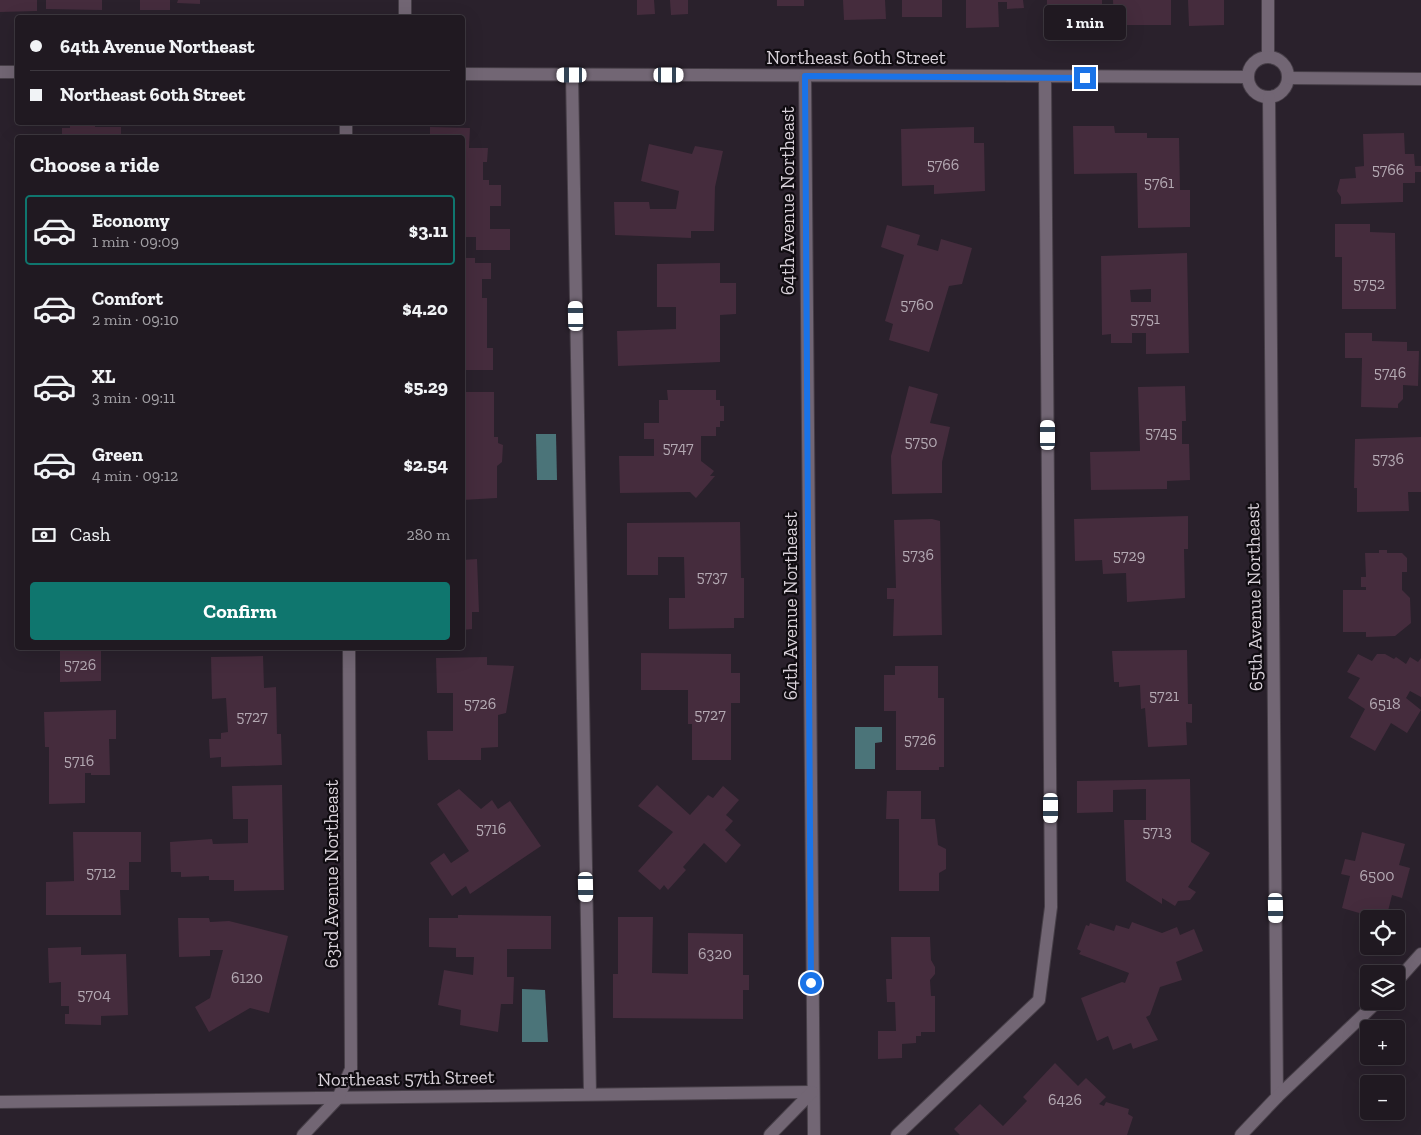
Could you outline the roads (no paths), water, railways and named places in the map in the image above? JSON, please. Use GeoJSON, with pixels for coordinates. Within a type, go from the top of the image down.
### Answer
{"type":"FeatureCollection","features":[{"type":"Feature","properties":{"kind":"street"},"geometry":{"type":"LineString","coordinates":[[405,0],[405,15]]}},
{"type":"Feature","properties":{"kind":"street"},"geometry":{"type":"LineString","coordinates":[[1268,0],[1268,57]]}},
{"type":"Feature","properties":{"kind":"street"},"geometry":{"type":"LineString","coordinates":[[1268,57],[1279,60],[1284,65],[1289,78],[1284,91],[1279,95],[1269,98],[1255,92],[1251,88],[1248,77],[1254,63],[1268,57]]}},
{"type":"Feature","properties":{"kind":"street"},"geometry":{"type":"LineString","coordinates":[[0,72],[15,72]]}},
{"type":"Feature","properties":{"kind":"street","name":"Northeast 60th Street"},"geometry":{"type":"LineString","coordinates":[[465,74],[1046,78],[1248,77]]}},
{"type":"Feature","properties":{"kind":"street"},"geometry":{"type":"LineString","coordinates":[[572,75],[590,1094]]}},
{"type":"Feature","properties":{"kind":"street","name":"64th Avenue Northeast"},"geometry":{"type":"LineString","coordinates":[[805,76],[812,1092],[814,1135]]}},
{"type":"Feature","properties":{"kind":"street"},"geometry":{"type":"LineString","coordinates":[[897,1135],[1039,1000],[1051,906],[1046,78]]}},
{"type":"Feature","properties":{"kind":"street"},"geometry":{"type":"LineString","coordinates":[[1289,78],[1421,79]]}},
{"type":"Feature","properties":{"kind":"street","name":"65th Avenue Northeast"},"geometry":{"type":"LineString","coordinates":[[1269,98],[1278,1097]]}},
{"type":"Feature","properties":{"kind":"street","name":"63rd Avenue Northeast"},"geometry":{"type":"LineString","coordinates":[[303,1135],[338,1098],[351,1069],[349,650]]}},
{"type":"Feature","properties":{"kind":"street"},"geometry":{"type":"LineString","coordinates":[[1405,972],[1421,954]]}},
{"type":"Feature","properties":{"kind":"street"},"geometry":{"type":"LineString","coordinates":[[1241,1135],[1369,1010]]}},
{"type":"Feature","properties":{"kind":"street"},"geometry":{"type":"LineString","coordinates":[[770,1135],[812,1092]]}},
{"type":"Feature","properties":{"kind":"street","name":"Northeast 57th Street"},"geometry":{"type":"LineString","coordinates":[[0,1102],[812,1092]]}}]}
